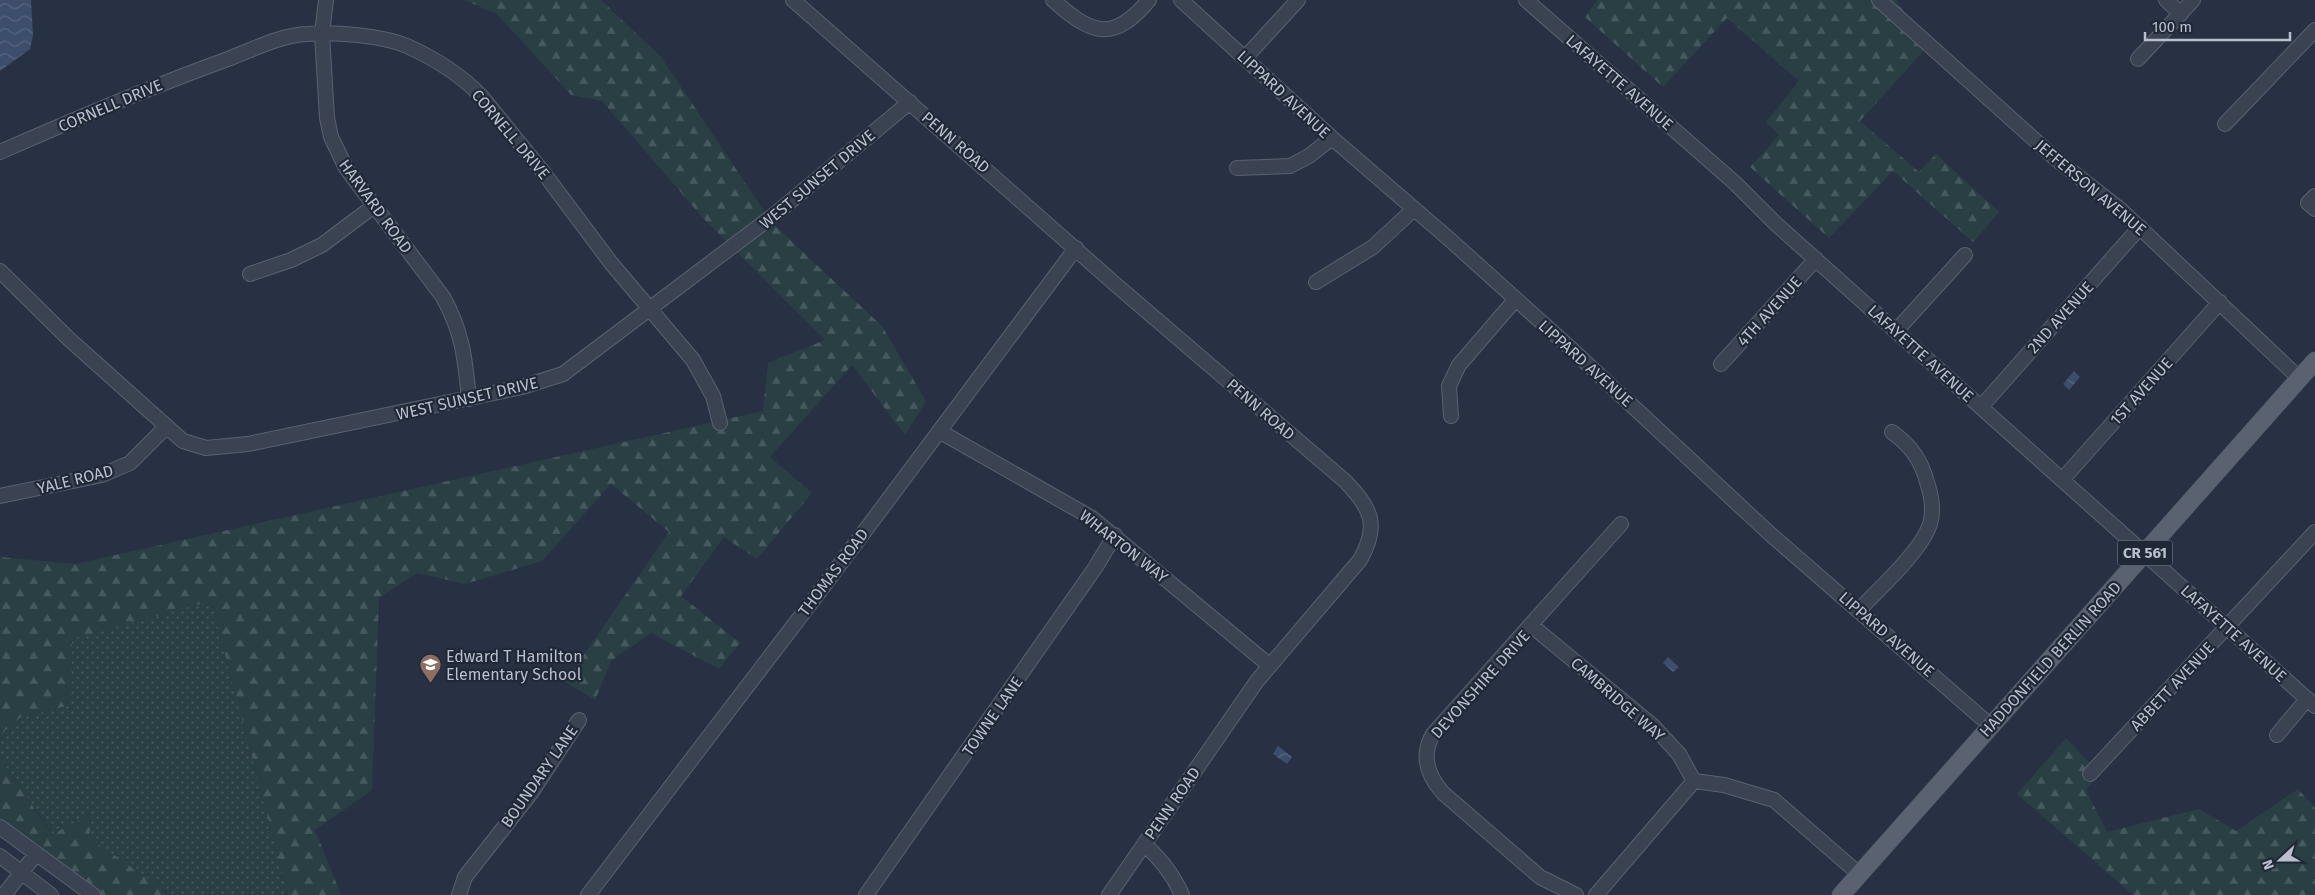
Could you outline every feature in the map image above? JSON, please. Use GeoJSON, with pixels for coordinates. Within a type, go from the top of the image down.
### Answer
{"type":"FeatureCollection","features":[{"type":"Feature","properties":{"kind":"main road","name":"CR 561"},"geometry":{"type":"LineString","coordinates":[[2299,378],[2315,361]]}},
{"type":"Feature","properties":{"kind":"main road","name":"HADDONFIELD BERLIN ROAD"},"geometry":{"type":"LineString","coordinates":[[1841,895],[2299,378]]}},
{"type":"Feature","properties":{"kind":"street","name":"HARVARD ROAD"},"geometry":{"type":"LineString","coordinates":[[326,0],[322,34],[327,118],[331,137],[346,168],[443,297],[454,316],[463,349],[469,399]]}},
{"type":"Feature","properties":{"kind":"street","name":"PENN ROAD"},"geometry":{"type":"LineString","coordinates":[[792,0],[1345,481],[1360,497],[1373,523],[1372,536],[1360,560],[1269,665],[1109,895]]}},
{"type":"Feature","properties":{"kind":"street"},"geometry":{"type":"LineString","coordinates":[[1053,0],[1072,17],[1090,28],[1118,28],[1139,12],[1149,0]]}},
{"type":"Feature","properties":{"kind":"street","name":"LIPPARD AVENUE"},"geometry":{"type":"LineString","coordinates":[[1181,0],[1332,138],[1568,346],[1769,533],[1991,726]]}},
{"type":"Feature","properties":{"kind":"street"},"geometry":{"type":"LineString","coordinates":[[1245,58],[1298,0]]}},
{"type":"Feature","properties":{"kind":"street","name":"LAFAYETTE AVENUE"},"geometry":{"type":"LineString","coordinates":[[1526,0],[1641,99],[1816,259],[2311,703]]}},
{"type":"Feature","properties":{"kind":"street","name":"JEFFERSON AVENUE"},"geometry":{"type":"LineString","coordinates":[[1879,0],[2056,159],[2140,228],[2299,378]]}},
{"type":"Feature","properties":{"kind":"street"},"geometry":{"type":"LineString","coordinates":[[2166,0],[2181,14]]}},
{"type":"Feature","properties":{"kind":"street"},"geometry":{"type":"LineString","coordinates":[[2138,59],[2193,0]]}},
{"type":"Feature","properties":{"kind":"street"},"geometry":{"type":"LineString","coordinates":[[2225,124],[2315,30]]}},
{"type":"Feature","properties":{"kind":"street","name":"CORNELL DRIVE"},"geometry":{"type":"LineString","coordinates":[[0,152],[159,84],[289,36],[322,34],[373,38],[406,46],[472,87],[543,172],[612,263],[693,360],[705,379],[720,423]]}},
{"type":"Feature","properties":{"kind":"street","name":"WEST SUNSET DRIVE"},"geometry":{"type":"LineString","coordinates":[[0,271],[70,340],[166,428],[183,441],[195,446],[218,449],[469,399],[522,387],[563,374],[774,216],[910,102]]}},
{"type":"Feature","properties":{"kind":"street"},"geometry":{"type":"LineString","coordinates":[[1237,168],[1290,166],[1309,156],[1332,138]]}},
{"type":"Feature","properties":{"kind":"street"},"geometry":{"type":"LineString","coordinates":[[250,274],[291,260],[322,245],[374,206]]}},
{"type":"Feature","properties":{"kind":"street"},"geometry":{"type":"LineString","coordinates":[[1316,282],[1373,247],[1414,209]]}},
{"type":"Feature","properties":{"kind":"street","name":"2ND AVENUE"},"geometry":{"type":"LineString","coordinates":[[1981,407],[2140,228]]}},
{"type":"Feature","properties":{"kind":"street","name":"THOMAS ROAD"},"geometry":{"type":"LineString","coordinates":[[588,895],[1076,248]]}},
{"type":"Feature","properties":{"kind":"street"},"geometry":{"type":"LineString","coordinates":[[1896,331],[1966,256]]}},
{"type":"Feature","properties":{"kind":"street","name":"4TH AVENUE"},"geometry":{"type":"LineString","coordinates":[[1721,364],[1816,259]]}},
{"type":"Feature","properties":{"kind":"street"},"geometry":{"type":"LineString","coordinates":[[1451,416],[1449,386],[1460,365],[1515,300]]}},
{"type":"Feature","properties":{"kind":"street","name":"1ST AVENUE"},"geometry":{"type":"LineString","coordinates":[[2062,480],[2220,302]]}},
{"type":"Feature","properties":{"kind":"street","name":"YALE ROAD"},"geometry":{"type":"LineString","coordinates":[[0,496],[102,475],[130,463],[166,428]]}},
{"type":"Feature","properties":{"kind":"street","name":"WHARTON WAY"},"geometry":{"type":"LineString","coordinates":[[939,431],[1092,518],[1115,535],[1269,665]]}},
{"type":"Feature","properties":{"kind":"street"},"geometry":{"type":"LineString","coordinates":[[1859,610],[1920,543],[1931,521],[1929,489],[1924,470],[1908,444],[1892,432]]}},
{"type":"Feature","properties":{"kind":"street","name":"DEVONSHIRE DRIVE"},"geometry":{"type":"LineString","coordinates":[[1576,895],[1540,877],[1443,793],[1432,781],[1426,758],[1427,745],[1433,734],[1532,626],[1621,524]]}},
{"type":"Feature","properties":{"kind":"street","name":"ABBETT AVENUE"},"geometry":{"type":"LineString","coordinates":[[2090,774],[2315,532]]}},
{"type":"Feature","properties":{"kind":"street","name":"TOWNE LANE"},"geometry":{"type":"LineString","coordinates":[[866,895],[1095,568],[1115,535]]}},
{"type":"Feature","properties":{"kind":"street","name":"CAMBRIDGE WAY"},"geometry":{"type":"LineString","coordinates":[[1532,626],[1653,726],[1679,754],[1694,781]]}},
{"type":"Feature","properties":{"kind":"street"},"geometry":{"type":"LineString","coordinates":[[2278,734],[2311,703]]}},
{"type":"Feature","properties":{"kind":"street","name":"BOUNDARY LANE"},"geometry":{"type":"LineString","coordinates":[[460,895],[465,877],[531,793],[579,720]]}},
{"type":"Feature","properties":{"kind":"street"},"geometry":{"type":"LineString","coordinates":[[1596,895],[1694,781],[1741,789],[1774,800],[1790,811],[1859,874]]}},
{"type":"Feature","properties":{"kind":"street"},"geometry":{"type":"LineString","coordinates":[[0,828],[92,895]]}},
{"type":"Feature","properties":{"kind":"street"},"geometry":{"type":"LineString","coordinates":[[1144,844],[1159,858],[1175,879],[1182,895]]}},
{"type":"Feature","properties":{"kind":"street"},"geometry":{"type":"LineString","coordinates":[[4,895],[36,854]]}},
{"type":"Feature","properties":{"kind":"street"},"geometry":{"type":"LineString","coordinates":[[0,856],[51,895]]}},
{"type":"Feature","properties":{"kind":"green space"},"geometry":{"type":"Polygon","coordinates":[[[464,0],[601,0],[661,57],[772,223],[882,326],[926,401],[905,435],[852,365],[770,457],[812,493],[757,559],[724,537],[681,596],[740,643],[719,669],[651,633],[611,661],[595,700],[565,682],[669,532],[611,484],[542,561],[465,584],[417,573],[379,598],[372,790],[315,830],[341,895],[288,895],[211,601],[71,705],[20,718],[0,735],[0,557],[75,564],[763,411],[768,363],[825,340],[703,218],[602,101],[571,95],[497,14],[464,0]]]}},
{"type":"Feature","properties":{"kind":"green space"},"geometry":{"type":"Polygon","coordinates":[[[1597,0],[1896,0],[1928,46],[1860,121],[1919,172],[1936,154],[1999,212],[1973,242],[1893,171],[1829,238],[1750,167],[1779,135],[1766,122],[1799,81],[1727,18],[1663,87],[1585,17],[1597,0]]]}},
{"type":"Feature","properties":{"kind":"green space"},"geometry":{"type":"Polygon","coordinates":[[[211,601],[288,895],[168,895],[166,891],[89,838],[92,813],[53,834],[0,758],[0,735],[20,718],[71,705],[72,639],[211,601]]]}},
{"type":"Feature","properties":{"kind":"green space"},"geometry":{"type":"Polygon","coordinates":[[[2066,738],[2100,773],[2086,790],[2107,832],[2199,809],[2236,831],[2298,789],[2315,808],[2315,895],[2133,895],[2017,794],[2066,738]]]}},
{"type":"Feature","properties":{"kind":"green space"},"geometry":{"type":"Polygon","coordinates":[[[0,758],[52,834],[92,813],[168,895],[98,895],[0,822],[0,758]]]}},
{"type":"Feature","properties":{"kind":"water"},"geometry":{"type":"Polygon","coordinates":[[[0,0],[31,0],[33,35],[30,49],[0,71],[0,0]]]}},
{"type":"Feature","properties":{"kind":"water"},"geometry":{"type":"Polygon","coordinates":[[[2074,371],[2080,377],[2069,390],[2063,384],[2074,371]]]}},
{"type":"Feature","properties":{"kind":"water"},"geometry":{"type":"Polygon","coordinates":[[[1668,657],[1679,667],[1673,672],[1663,663],[1668,657]]]}},
{"type":"Feature","properties":{"kind":"water"},"geometry":{"type":"Polygon","coordinates":[[[1278,746],[1292,757],[1287,764],[1273,754],[1278,746]]]}},
{"type":"Feature","properties":{"kind":"place","name":"Edward T Hamilton Elementary School"},"geometry":{"type":"Point","coordinates":[430,684]}}]}
